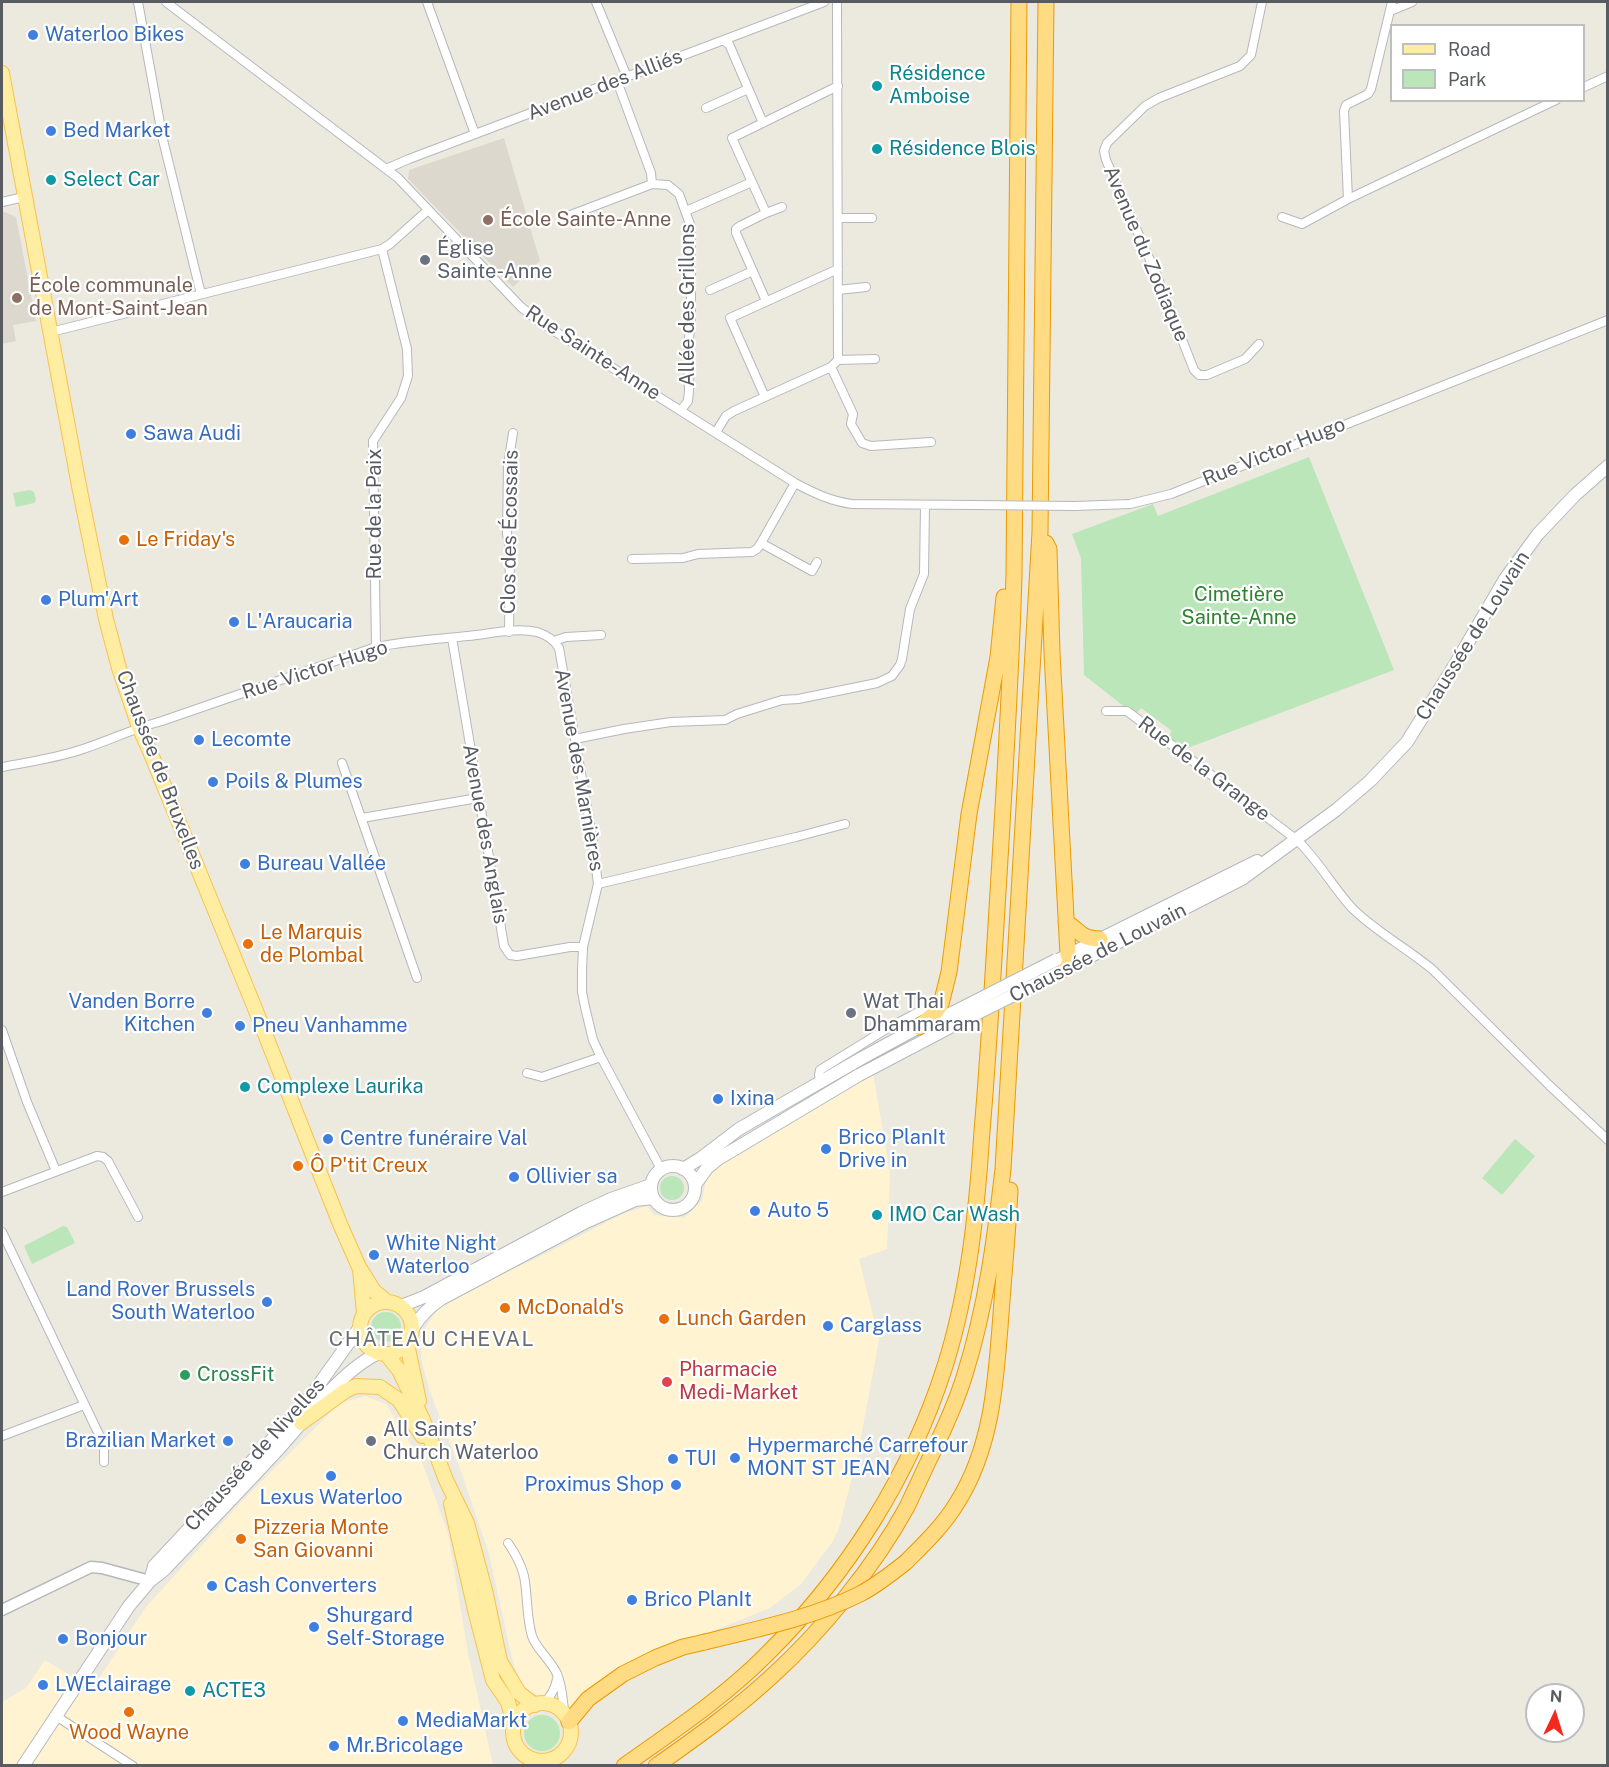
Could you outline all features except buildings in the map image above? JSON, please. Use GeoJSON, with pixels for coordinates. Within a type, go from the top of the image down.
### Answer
{"type":"FeatureCollection","features":[{"type":"Feature","properties":{"kind":"highway"},"geometry":{"type":"LineString","coordinates":[[624,1766],[701,1711],[764,1657],[801,1618],[849,1559],[891,1493],[921,1431],[945,1364],[962,1298],[979,1179],[1006,756],[1014,576],[1019,2]]}},
{"type":"Feature","properties":{"kind":"highway"},"geometry":{"type":"LineString","coordinates":[[656,1766],[710,1728],[773,1675],[822,1626],[871,1563],[906,1508],[942,1436],[965,1376],[985,1296],[995,1240],[1003,1169],[1040,531],[1046,2]]}},
{"type":"Feature","properties":{"kind":"highway"},"geometry":{"type":"LineString","coordinates":[[1040,531],[1049,549],[1066,922],[1061,965]]}},
{"type":"Feature","properties":{"kind":"highway"},"geometry":{"type":"LineString","coordinates":[[919,1027],[933,1015],[941,1004],[949,972],[969,814],[998,657],[1005,594],[1014,576]]}},
{"type":"Feature","properties":{"kind":"highway"},"geometry":{"type":"LineString","coordinates":[[1066,922],[1086,938],[1100,939]]}},
{"type":"Feature","properties":{"kind":"highway"},"geometry":{"type":"LineString","coordinates":[[567,1719],[623,1674],[655,1658],[683,1647],[821,1610],[860,1594],[906,1562],[933,1535],[957,1503],[976,1466],[990,1417],[997,1374],[1010,1199],[1010,1189],[1003,1169]]}},
{"type":"Feature","properties":{"kind":"main road","name":"Chaussée de Bruxelles"},"geometry":{"type":"LineString","coordinates":[[2,73],[80,491],[106,619],[119,668],[139,727],[359,1267]]}},
{"type":"Feature","properties":{"kind":"main road","name":"Chaussée de Louvain"},"geometry":{"type":"LineString","coordinates":[[695,1185],[707,1168],[718,1159],[955,1018],[1242,879],[1336,810],[1370,781],[1407,742],[1504,579],[1538,534],[1575,495],[1608,466]]}},
{"type":"Feature","properties":{"kind":"main road","name":"Chaussée de Louvain"},"geometry":{"type":"LineString","coordinates":[[1061,965],[1100,939],[1283,849]]}},
{"type":"Feature","properties":{"kind":"main road","name":"Chaussée de Louvain"},"geometry":{"type":"LineString","coordinates":[[683,1168],[740,1130],[862,1058],[919,1027],[955,1018]]}},
{"type":"Feature","properties":{"kind":"main road","name":"Chaussée de Louvain"},"geometry":{"type":"LineString","coordinates":[[753,1138],[764,1125],[789,1110],[793,1105],[789,1101]]}},
{"type":"Feature","properties":{"kind":"main road"},"geometry":{"type":"LineString","coordinates":[[676,1166],[683,1168],[693,1179],[695,1185],[693,1197],[689,1203],[679,1209],[666,1209],[660,1206],[653,1198],[651,1185],[656,1173],[661,1169],[676,1166]]}},
{"type":"Feature","properties":{"kind":"main road"},"geometry":{"type":"LineString","coordinates":[[401,1306],[424,1297],[591,1208],[651,1185]]}},
{"type":"Feature","properties":{"kind":"main road"},"geometry":{"type":"LineString","coordinates":[[382,1354],[401,1350],[407,1344],[421,1315],[441,1299],[597,1217],[635,1200],[653,1198]]}},
{"type":"Feature","properties":{"kind":"main road"},"geometry":{"type":"LineString","coordinates":[[359,1267],[374,1291],[386,1301],[401,1306],[408,1312],[413,1328]]}},
{"type":"Feature","properties":{"kind":"main road"},"geometry":{"type":"LineString","coordinates":[[359,1267],[362,1338],[366,1345],[382,1354],[399,1370],[423,1420],[446,1480],[467,1523],[485,1590],[500,1660],[519,1693],[539,1704],[551,1705],[567,1719],[571,1731],[566,1748],[561,1754],[544,1763],[536,1760],[527,1761],[517,1746],[508,1702],[493,1680],[464,1566],[446,1480]]}},
{"type":"Feature","properties":{"kind":"main road"},"geometry":{"type":"LineString","coordinates":[[362,1320],[370,1307],[386,1301]]}},
{"type":"Feature","properties":{"kind":"main road","name":"Chaussée de Nivelles"},"geometry":{"type":"LineString","coordinates":[[150,1581],[154,1566],[305,1404],[362,1320]]}},
{"type":"Feature","properties":{"kind":"main road"},"geometry":{"type":"LineString","coordinates":[[407,1344],[423,1420]]}},
{"type":"Feature","properties":{"kind":"main road","name":"Chaussée de Nivelles"},"geometry":{"type":"LineString","coordinates":[[23,1766],[129,1606],[150,1581],[164,1570],[274,1455],[331,1391],[368,1358],[382,1354]]}},
{"type":"Feature","properties":{"kind":"main road"},"geometry":{"type":"LineString","coordinates":[[302,1424],[345,1391],[356,1386],[380,1387],[399,1400],[440,1463]]}},
{"type":"Feature","properties":{"kind":"main road"},"geometry":{"type":"LineString","coordinates":[[514,1725],[522,1712],[539,1704]]}},
{"type":"Feature","properties":{"kind":"street"},"geometry":{"type":"LineString","coordinates":[[138,2],[165,150],[201,294]]}},
{"type":"Feature","properties":{"kind":"street","name":"Rue Sainte-Anne"},"geometry":{"type":"LineString","coordinates":[[166,2],[398,178],[521,307],[540,322],[795,483],[821,497],[852,504],[925,505]]}},
{"type":"Feature","properties":{"kind":"street"},"geometry":{"type":"LineString","coordinates":[[427,2],[475,134]]}},
{"type":"Feature","properties":{"kind":"street"},"geometry":{"type":"LineString","coordinates":[[596,2],[627,77]]}},
{"type":"Feature","properties":{"kind":"street","name":"Avenue des Alliés"},"geometry":{"type":"LineString","coordinates":[[386,169],[824,2]]}},
{"type":"Feature","properties":{"kind":"street"},"geometry":{"type":"LineString","coordinates":[[837,2],[838,360]]}},
{"type":"Feature","properties":{"kind":"street","name":"Avenue du Zodiaque"},"geometry":{"type":"LineString","coordinates":[[1259,344],[1245,359],[1207,375],[1199,375],[1194,370],[1104,151],[1107,143],[1144,106],[1240,66],[1251,55],[1262,2]]}},
{"type":"Feature","properties":{"kind":"street"},"geometry":{"type":"LineString","coordinates":[[1348,199],[1344,111],[1346,105],[1368,94],[1371,90],[1391,6],[1412,2]]}},
{"type":"Feature","properties":{"kind":"street"},"geometry":{"type":"LineString","coordinates":[[724,41],[729,44],[763,123]]}},
{"type":"Feature","properties":{"kind":"street"},"geometry":{"type":"LineString","coordinates":[[1585,87],[1608,76]]}},
{"type":"Feature","properties":{"kind":"street"},"geometry":{"type":"LineString","coordinates":[[568,216],[652,184],[651,173],[617,81]]}},
{"type":"Feature","properties":{"kind":"street"},"geometry":{"type":"LineString","coordinates":[[766,213],[732,138],[838,86]]}},
{"type":"Feature","properties":{"kind":"street"},"geometry":{"type":"LineString","coordinates":[[706,108],[748,89]]}},
{"type":"Feature","properties":{"kind":"street"},"geometry":{"type":"LineString","coordinates":[[1282,217],[1302,224],[1348,199],[1552,102]]}},
{"type":"Feature","properties":{"kind":"street"},"geometry":{"type":"LineString","coordinates":[[686,211],[752,182]]}},
{"type":"Feature","properties":{"kind":"street","name":"Allée des Grillons"},"geometry":{"type":"LineString","coordinates":[[652,184],[661,183],[679,194],[691,227],[688,402],[681,410]]}},
{"type":"Feature","properties":{"kind":"street"},"geometry":{"type":"LineString","coordinates":[[2,202],[24,197]]}},
{"type":"Feature","properties":{"kind":"street"},"geometry":{"type":"LineString","coordinates":[[766,301],[736,229],[782,207]]}},
{"type":"Feature","properties":{"kind":"street"},"geometry":{"type":"LineString","coordinates":[[51,332],[382,249],[428,210]]}},
{"type":"Feature","properties":{"kind":"street"},"geometry":{"type":"LineString","coordinates":[[838,218],[872,218]]}},
{"type":"Feature","properties":{"kind":"street","name":"Rue de la Paix"},"geometry":{"type":"LineString","coordinates":[[376,647],[374,441],[401,398],[408,376],[408,349],[382,249]]}},
{"type":"Feature","properties":{"kind":"street"},"geometry":{"type":"LineString","coordinates":[[765,397],[730,318],[838,269]]}},
{"type":"Feature","properties":{"kind":"street"},"geometry":{"type":"LineString","coordinates":[[710,290],[753,271]]}},
{"type":"Feature","properties":{"kind":"street"},"geometry":{"type":"LineString","coordinates":[[838,290],[866,287]]}},
{"type":"Feature","properties":{"kind":"street","name":"Rue Victor Hugo"},"geometry":{"type":"LineString","coordinates":[[925,505],[1130,504],[1171,494],[1608,320]]}},
{"type":"Feature","properties":{"kind":"street"},"geometry":{"type":"LineString","coordinates":[[716,432],[726,417],[831,367],[838,360],[876,359]]}},
{"type":"Feature","properties":{"kind":"street"},"geometry":{"type":"LineString","coordinates":[[831,367],[854,414],[851,424],[862,443],[871,446],[931,442]]}},
{"type":"Feature","properties":{"kind":"street","name":"Clos des Écossais"},"geometry":{"type":"LineString","coordinates":[[509,632],[510,549],[507,534],[507,465],[513,433]]}},
{"type":"Feature","properties":{"kind":"street"},"geometry":{"type":"LineString","coordinates":[[632,559],[683,558],[698,554],[752,552],[758,549],[795,483]]}},
{"type":"Feature","properties":{"kind":"street"},"geometry":{"type":"LineString","coordinates":[[575,739],[671,722],[725,720],[782,700],[798,699],[887,680],[895,672],[902,659],[910,609],[924,574],[925,505]]}},
{"type":"Feature","properties":{"kind":"street"},"geometry":{"type":"LineString","coordinates":[[761,543],[812,571],[817,562]]}},
{"type":"Feature","properties":{"kind":"street","name":"Rue Victor Hugo"},"geometry":{"type":"LineString","coordinates":[[2,767],[67,754],[139,727],[376,647],[509,632],[528,631],[554,641],[566,637],[601,635]]}},
{"type":"Feature","properties":{"kind":"street","name":"Avenue des Anglais"},"geometry":{"type":"LineString","coordinates":[[452,638],[506,951],[510,955],[517,956],[583,947]]}},
{"type":"Feature","properties":{"kind":"street","name":"Avenue des Marnières"},"geometry":{"type":"LineString","coordinates":[[554,641],[559,648],[592,836],[598,884],[583,947],[582,992],[590,1028],[601,1057],[661,1169]]}},
{"type":"Feature","properties":{"kind":"street","name":"Rue de la Grange"},"geometry":{"type":"LineString","coordinates":[[1106,711],[1126,711],[1310,851],[1343,898],[1361,916],[1433,970],[1565,1101],[1608,1140]]}},
{"type":"Feature","properties":{"kind":"street"},"geometry":{"type":"LineString","coordinates":[[342,763],[417,978]]}},
{"type":"Feature","properties":{"kind":"street"},"geometry":{"type":"LineString","coordinates":[[362,818],[478,798]]}},
{"type":"Feature","properties":{"kind":"street"},"geometry":{"type":"LineString","coordinates":[[598,884],[845,824]]}},
{"type":"Feature","properties":{"kind":"street"},"geometry":{"type":"LineString","coordinates":[[821,1082],[820,1070],[861,1044],[930,1006]]}},
{"type":"Feature","properties":{"kind":"street"},"geometry":{"type":"LineString","coordinates":[[2,1030],[27,1102],[56,1172]]}},
{"type":"Feature","properties":{"kind":"street"},"geometry":{"type":"LineString","coordinates":[[859,1076],[862,1067],[861,1044]]}},
{"type":"Feature","properties":{"kind":"street"},"geometry":{"type":"LineString","coordinates":[[527,1073],[542,1077],[601,1057]]}},
{"type":"Feature","properties":{"kind":"street"},"geometry":{"type":"LineString","coordinates":[[2,1192],[98,1156],[108,1161],[138,1217]]}},
{"type":"Feature","properties":{"kind":"street"},"geometry":{"type":"LineString","coordinates":[[2,1232],[105,1445],[104,1462]]}},
{"type":"Feature","properties":{"kind":"street"},"geometry":{"type":"LineString","coordinates":[[2,1436],[84,1405]]}},
{"type":"Feature","properties":{"kind":"street"},"geometry":{"type":"LineString","coordinates":[[508,1543],[516,1555],[524,1576],[529,1624],[533,1639],[550,1660],[558,1676],[567,1719]]}},
{"type":"Feature","properties":{"kind":"street"},"geometry":{"type":"LineString","coordinates":[[2,1610],[91,1567],[150,1581]]}},
{"type":"Feature","properties":{"kind":"street"},"geometry":{"type":"LineString","coordinates":[[539,1704],[549,1698],[558,1676]]}},
{"type":"Feature","properties":{"kind":"street"},"geometry":{"type":"LineString","coordinates":[[56,1716],[133,1766]]}},
{"type":"Feature","properties":{"kind":"shaded area","name":"École Sainte-Anne"},"geometry":{"type":"Polygon","coordinates":[[[504,138],[540,261],[513,287],[408,179],[409,170],[504,138]]]}},
{"type":"Feature","properties":{"kind":"shaded area","name":"École communale de Mont-Saint-Jean"},"geometry":{"type":"Polygon","coordinates":[[[2,212],[16,217],[36,321],[13,325],[16,341],[2,344],[2,212]]]}},
{"type":"Feature","properties":{"kind":"shaded area"},"geometry":{"type":"Polygon","coordinates":[[[873,1073],[890,1173],[887,1249],[859,1259],[879,1340],[857,1458],[839,1528],[833,1541],[801,1584],[770,1608],[612,1672],[573,1709],[527,1693],[514,1667],[489,1554],[462,1474],[429,1389],[421,1358],[426,1326],[439,1307],[462,1293],[622,1214],[647,1206],[654,1215],[684,1218],[702,1201],[706,1179],[720,1162],[873,1073]]]}},
{"type":"Feature","properties":{"kind":"shaded area"},"geometry":{"type":"Polygon","coordinates":[[[365,1396],[386,1404],[422,1462],[448,1533],[468,1653],[493,1765],[2,1765],[2,1702],[26,1688],[45,1660],[92,1689],[146,1607],[243,1500],[340,1403],[365,1396]]]}},
{"type":"Feature","properties":{"kind":"green space","name":"Cimetière Sainte-Anne"},"geometry":{"type":"Polygon","coordinates":[[[1309,457],[1394,670],[1185,749],[1168,737],[1172,731],[1141,708],[1135,715],[1084,675],[1081,558],[1072,534],[1153,504],[1158,516],[1309,457]]]}},
{"type":"Feature","properties":{"kind":"green space"},"geometry":{"type":"Polygon","coordinates":[[[30,490],[34,492],[36,500],[34,503],[16,507],[13,493],[30,490]]]}},
{"type":"Feature","properties":{"kind":"green space"},"geometry":{"type":"Polygon","coordinates":[[[1515,1139],[1535,1156],[1502,1195],[1482,1178],[1515,1139]]]}},
{"type":"Feature","properties":{"kind":"green space"},"geometry":{"type":"Polygon","coordinates":[[[672,1176],[681,1179],[684,1188],[681,1197],[672,1200],[663,1197],[660,1188],[663,1179],[672,1176]]]}},
{"type":"Feature","properties":{"kind":"green space"},"geometry":{"type":"Polygon","coordinates":[[[63,1226],[67,1227],[75,1243],[32,1264],[24,1246],[63,1226]]]}},
{"type":"Feature","properties":{"kind":"green space"},"geometry":{"type":"Polygon","coordinates":[[[386,1312],[392,1313],[400,1321],[400,1333],[392,1341],[386,1342],[380,1341],[372,1333],[371,1327],[372,1321],[380,1313],[386,1312]]]}},
{"type":"Feature","properties":{"kind":"green space"},"geometry":{"type":"Polygon","coordinates":[[[542,1715],[555,1720],[560,1733],[555,1746],[542,1751],[529,1746],[524,1733],[529,1720],[542,1715]]]}},
{"type":"Feature","properties":{"kind":"place","name":"Waterloo Bikes"},"geometry":{"type":"Point","coordinates":[33,35]}},
{"type":"Feature","properties":{"kind":"place","name":"Résidence Amboise"},"geometry":{"type":"Point","coordinates":[877,86]}},
{"type":"Feature","properties":{"kind":"place","name":"Bed Market"},"geometry":{"type":"Point","coordinates":[51,131]}},
{"type":"Feature","properties":{"kind":"place","name":"Résidence Blois"},"geometry":{"type":"Point","coordinates":[877,149]}},
{"type":"Feature","properties":{"kind":"place","name":"Select Car"},"geometry":{"type":"Point","coordinates":[51,180]}},
{"type":"Feature","properties":{"kind":"place","name":"École Sainte-Anne"},"geometry":{"type":"Point","coordinates":[488,220]}},
{"type":"Feature","properties":{"kind":"place","name":"Église Sainte-Anne"},"geometry":{"type":"Point","coordinates":[425,260]}},
{"type":"Feature","properties":{"kind":"place","name":"École communale de Mont-Saint-Jean"},"geometry":{"type":"Point","coordinates":[17,298]}},
{"type":"Feature","properties":{"kind":"place","name":"Sawa Audi"},"geometry":{"type":"Point","coordinates":[131,434]}},
{"type":"Feature","properties":{"kind":"place","name":"Le Friday's"},"geometry":{"type":"Point","coordinates":[124,540]}},
{"type":"Feature","properties":{"kind":"place","name":"Plum'Art"},"geometry":{"type":"Point","coordinates":[46,600]}},
{"type":"Feature","properties":{"kind":"place","name":"L'Araucaria"},"geometry":{"type":"Point","coordinates":[234,622]}},
{"type":"Feature","properties":{"kind":"place","name":"Lecomte"},"geometry":{"type":"Point","coordinates":[199,740]}},
{"type":"Feature","properties":{"kind":"place","name":"Poils & Plumes"},"geometry":{"type":"Point","coordinates":[213,782]}},
{"type":"Feature","properties":{"kind":"place","name":"Bureau Vallée"},"geometry":{"type":"Point","coordinates":[245,864]}},
{"type":"Feature","properties":{"kind":"place","name":"Le Marquis de Plombal"},"geometry":{"type":"Point","coordinates":[248,944]}},
{"type":"Feature","properties":{"kind":"place","name":"Vanden Borre Kitchen"},"geometry":{"type":"Point","coordinates":[207,1013]}},
{"type":"Feature","properties":{"kind":"place","name":"Wat Thai Dhammaram"},"geometry":{"type":"Point","coordinates":[851,1013]}},
{"type":"Feature","properties":{"kind":"place","name":"Pneu Vanhamme"},"geometry":{"type":"Point","coordinates":[240,1026]}},
{"type":"Feature","properties":{"kind":"place","name":"Complexe Laurika"},"geometry":{"type":"Point","coordinates":[245,1087]}},
{"type":"Feature","properties":{"kind":"place","name":"Ixina"},"geometry":{"type":"Point","coordinates":[718,1099]}},
{"type":"Feature","properties":{"kind":"place","name":"Centre funéraire Val"},"geometry":{"type":"Point","coordinates":[328,1139]}},
{"type":"Feature","properties":{"kind":"place","name":"Brico PlanIt Drive in"},"geometry":{"type":"Point","coordinates":[826,1149]}},
{"type":"Feature","properties":{"kind":"place","name":"Ô P'tit Creux"},"geometry":{"type":"Point","coordinates":[298,1166]}},
{"type":"Feature","properties":{"kind":"place","name":"Ollivier sa"},"geometry":{"type":"Point","coordinates":[514,1177]}},
{"type":"Feature","properties":{"kind":"place","name":"Auto 5"},"geometry":{"type":"Point","coordinates":[755,1211]}},
{"type":"Feature","properties":{"kind":"place","name":"IMO Car Wash"},"geometry":{"type":"Point","coordinates":[877,1215]}},
{"type":"Feature","properties":{"kind":"place","name":"White Night Waterloo"},"geometry":{"type":"Point","coordinates":[374,1255]}},
{"type":"Feature","properties":{"kind":"place","name":"Land Rover Brussels South Waterloo"},"geometry":{"type":"Point","coordinates":[267,1302]}},
{"type":"Feature","properties":{"kind":"place","name":"McDonald's"},"geometry":{"type":"Point","coordinates":[505,1308]}},
{"type":"Feature","properties":{"kind":"place","name":"Lunch Garden"},"geometry":{"type":"Point","coordinates":[664,1319]}},
{"type":"Feature","properties":{"kind":"place","name":"Carglass"},"geometry":{"type":"Point","coordinates":[828,1326]}},
{"type":"Feature","properties":{"kind":"place","name":"CrossFit"},"geometry":{"type":"Point","coordinates":[185,1375]}},
{"type":"Feature","properties":{"kind":"place","name":"Pharmacie Medi-Market"},"geometry":{"type":"Point","coordinates":[667,1382]}},
{"type":"Feature","properties":{"kind":"place","name":"Brazilian Market"},"geometry":{"type":"Point","coordinates":[228,1441]}},
{"type":"Feature","properties":{"kind":"place","name":"All Saints’ Church Waterloo"},"geometry":{"type":"Point","coordinates":[371,1441]}},
{"type":"Feature","properties":{"kind":"place","name":"Hypermarché Carrefour MONT ST JEAN"},"geometry":{"type":"Point","coordinates":[735,1458]}},
{"type":"Feature","properties":{"kind":"place","name":"TUI"},"geometry":{"type":"Point","coordinates":[673,1459]}},
{"type":"Feature","properties":{"kind":"place","name":"Lexus Waterloo"},"geometry":{"type":"Point","coordinates":[331,1476]}},
{"type":"Feature","properties":{"kind":"place","name":"Proximus Shop"},"geometry":{"type":"Point","coordinates":[676,1485]}},
{"type":"Feature","properties":{"kind":"place","name":"Pizzeria Monte San Giovanni"},"geometry":{"type":"Point","coordinates":[241,1539]}},
{"type":"Feature","properties":{"kind":"place","name":"Cash Converters"},"geometry":{"type":"Point","coordinates":[212,1586]}},
{"type":"Feature","properties":{"kind":"place","name":"Brico PlanIt"},"geometry":{"type":"Point","coordinates":[632,1600]}},
{"type":"Feature","properties":{"kind":"place","name":"Shurgard Self-Storage"},"geometry":{"type":"Point","coordinates":[314,1627]}},
{"type":"Feature","properties":{"kind":"place","name":"Bonjour"},"geometry":{"type":"Point","coordinates":[63,1639]}},
{"type":"Feature","properties":{"kind":"place","name":"LWEclairage"},"geometry":{"type":"Point","coordinates":[43,1685]}},
{"type":"Feature","properties":{"kind":"place","name":"ACTE3"},"geometry":{"type":"Point","coordinates":[190,1691]}},
{"type":"Feature","properties":{"kind":"place","name":"Wood Wayne"},"geometry":{"type":"Point","coordinates":[129,1712]}},
{"type":"Feature","properties":{"kind":"place","name":"MediaMarkt"},"geometry":{"type":"Point","coordinates":[403,1721]}},
{"type":"Feature","properties":{"kind":"place","name":"Mr.Bricolage"},"geometry":{"type":"Point","coordinates":[334,1746]}},
{"type":"Feature","properties":{"kind":"district","name":"CHÂTEAU CHEVAL"},"geometry":{"type":"Point","coordinates":[432,1340]}}]}
